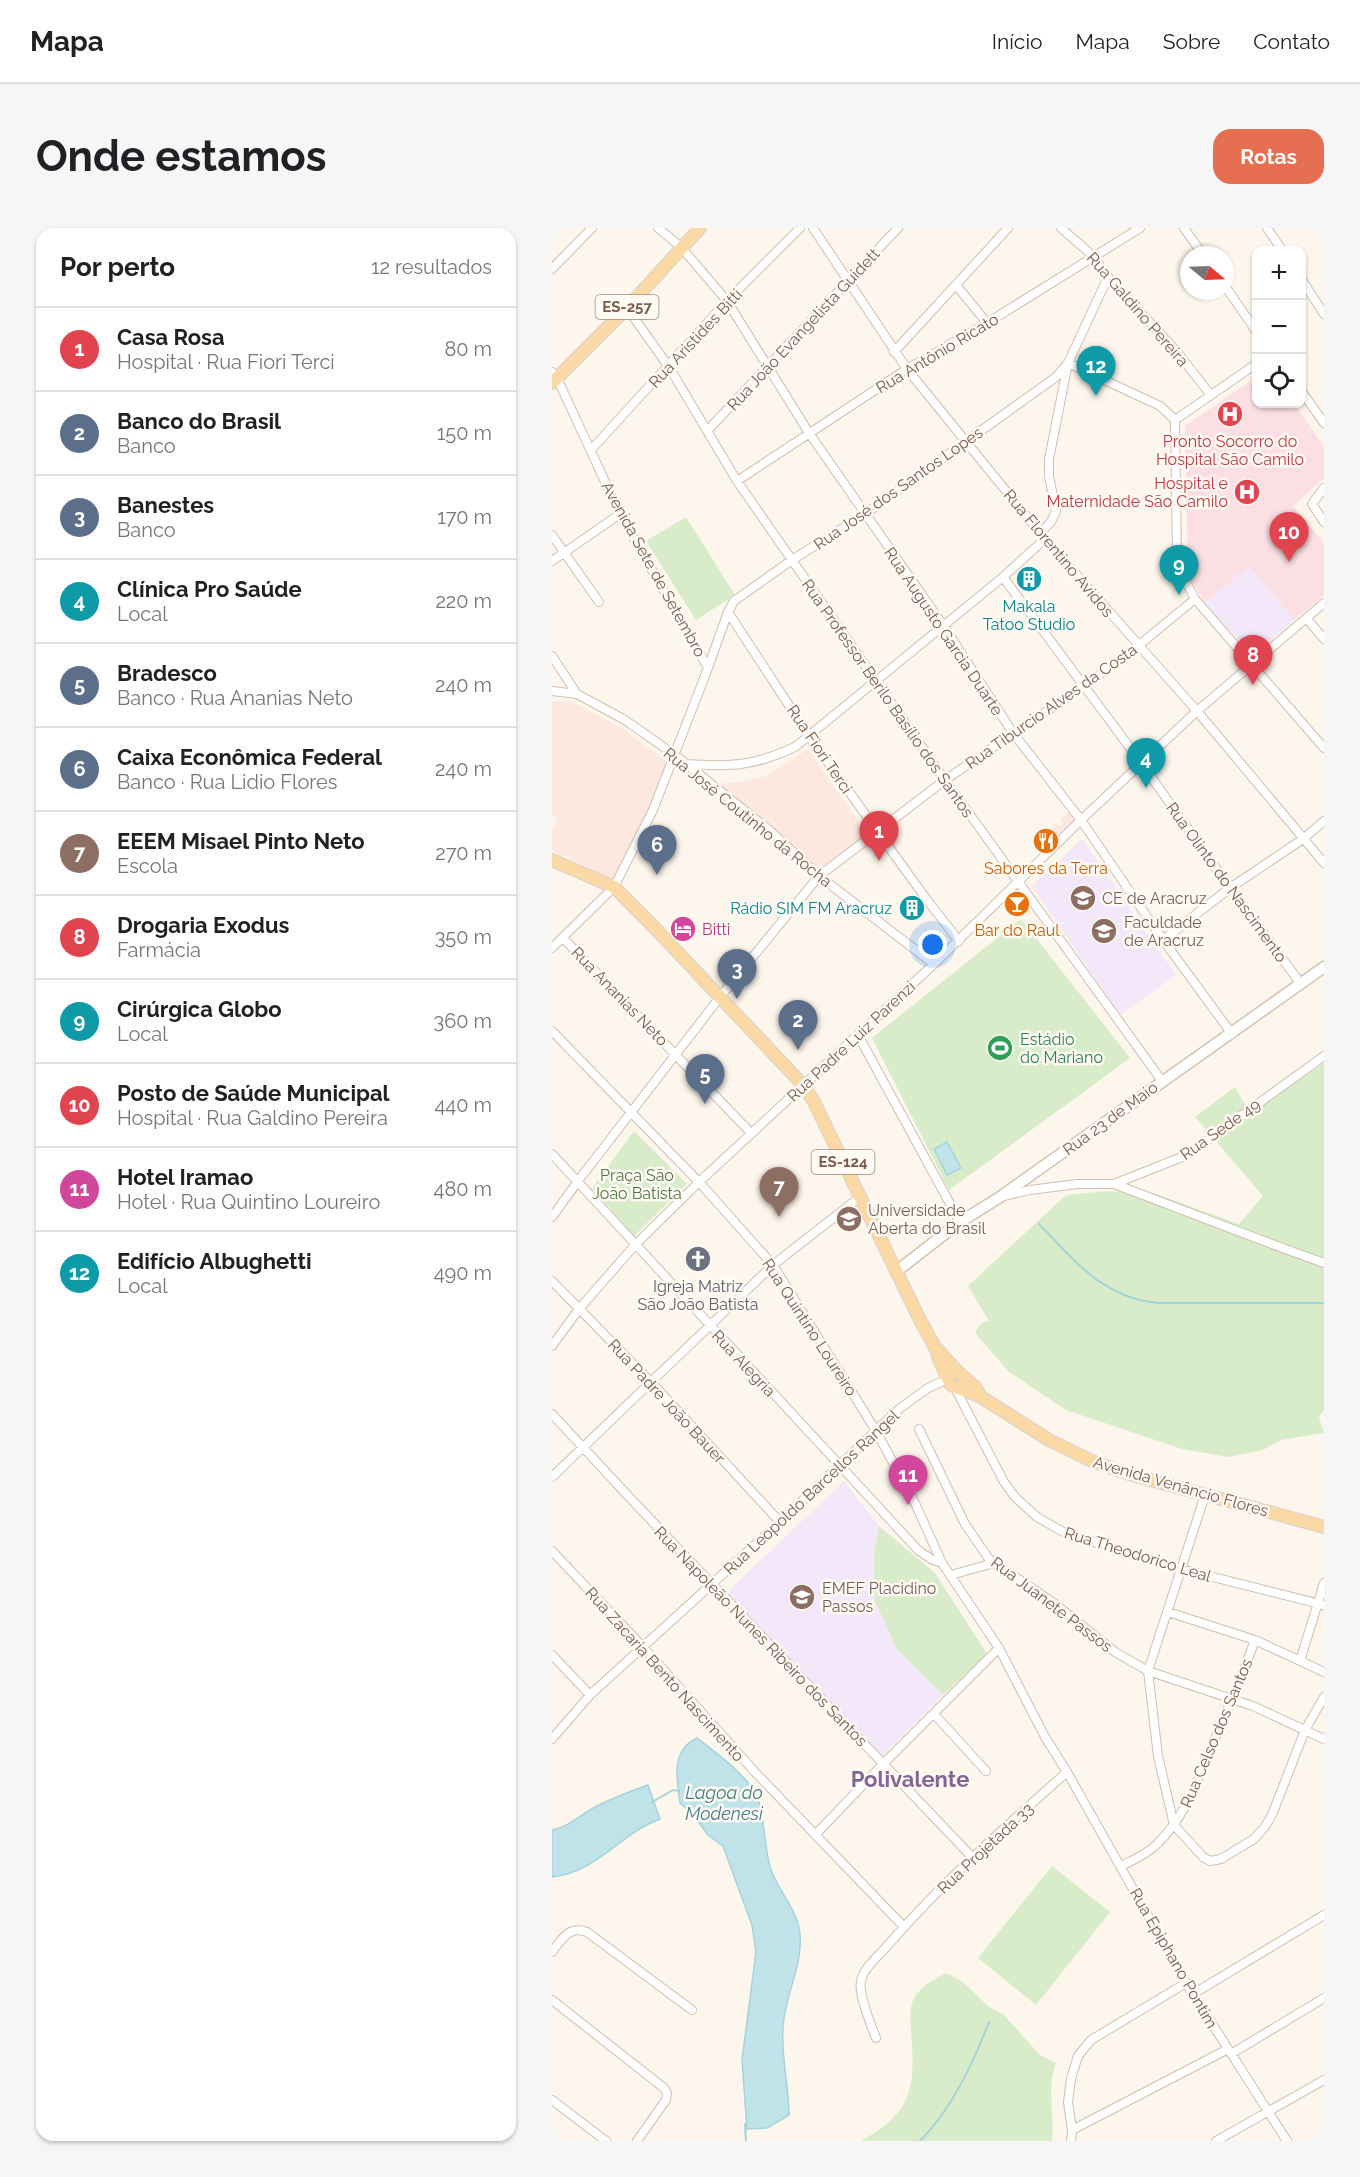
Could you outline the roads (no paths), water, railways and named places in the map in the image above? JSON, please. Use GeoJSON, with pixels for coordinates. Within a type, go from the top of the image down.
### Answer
{"type":"FeatureCollection","features":[{"type":"Feature","properties":{"kind":"main road","name":"ES-257"},"geometry":{"type":"LineString","coordinates":[[554,378],[627,308],[700,228]]}},
{"type":"Feature","properties":{"kind":"main road","name":"Avenida Venâncio Flores"},"geometry":{"type":"LineString","coordinates":[[552,860],[614,888],[653,926],[803,1085],[813,1100],[952,1380],[975,1387],[981,1397],[1049,1440],[1092,1461],[1129,1474],[1324,1527]]}},
{"type":"Feature","properties":{"kind":"street"},"geometry":{"type":"LineString","coordinates":[[552,267],[592,228]]}},
{"type":"Feature","properties":{"kind":"street","name":"Rua Augusto Garcia Duarte"},"geometry":{"type":"LineString","coordinates":[[658,228],[681,248],[728,301],[767,368],[809,433],[943,625],[1013,733],[1081,820],[1163,940],[1232,1034]]}},
{"type":"Feature","properties":{"kind":"street","name":"Rua Aristides Bitti"},"geometry":{"type":"LineString","coordinates":[[591,450],[728,301],[800,228]]}},
{"type":"Feature","properties":{"kind":"street","name":"Rua Florentino Avidos"},"geometry":{"type":"LineString","coordinates":[[813,228],[846,281],[907,369],[1043,536],[1197,711],[1324,863]]}},
{"type":"Feature","properties":{"kind":"street","name":"Rua João Evangelista Guidett"},"geometry":{"type":"LineString","coordinates":[[708,430],[898,228]]}},
{"type":"Feature","properties":{"kind":"street"},"geometry":{"type":"LineString","coordinates":[[894,352],[1008,228]]}},
{"type":"Feature","properties":{"kind":"street","name":"Rua Galdino Pereira"},"geometry":{"type":"LineString","coordinates":[[1061,228],[1093,256],[1108,277],[1178,352],[1210,393]]}},
{"type":"Feature","properties":{"kind":"street","name":"Rua Antônio Ricato"},"geometry":{"type":"LineString","coordinates":[[737,481],[907,369],[987,323],[1140,228]]}},
{"type":"Feature","properties":{"kind":"street"},"geometry":{"type":"LineString","coordinates":[[1184,228],[1197,246]]}},
{"type":"Feature","properties":{"kind":"street"},"geometry":{"type":"LineString","coordinates":[[1267,228],[1279,246]]}},
{"type":"Feature","properties":{"kind":"street"},"geometry":{"type":"LineString","coordinates":[[685,764],[727,766],[775,756],[795,747],[1003,577],[1043,536],[1056,511],[1049,476],[1049,459],[1068,363],[1108,277]]}},
{"type":"Feature","properties":{"kind":"street"},"geometry":{"type":"LineString","coordinates":[[956,285],[987,323]]}},
{"type":"Feature","properties":{"kind":"street"},"geometry":{"type":"LineString","coordinates":[[1306,286],[1324,314]]}},
{"type":"Feature","properties":{"kind":"street"},"geometry":{"type":"LineString","coordinates":[[1234,299],[1252,324]]}},
{"type":"Feature","properties":{"kind":"street","name":"Rua Professor Berilo Basílio dos Santos"},"geometry":{"type":"LineString","coordinates":[[627,308],[669,367],[737,481],[945,780],[1161,1081]]}},
{"type":"Feature","properties":{"kind":"street"},"geometry":{"type":"LineString","coordinates":[[1068,363],[1160,406],[1174,420],[1177,557],[1180,571],[1195,599],[1324,748]]}},
{"type":"Feature","properties":{"kind":"street","name":"Rua José dos Santos Lopes"},"geometry":{"type":"LineString","coordinates":[[728,612],[734,601],[745,592],[865,514],[1056,377],[1068,363]]}},
{"type":"Feature","properties":{"kind":"street"},"geometry":{"type":"LineString","coordinates":[[1174,420],[1210,393],[1252,367]]}},
{"type":"Feature","properties":{"kind":"street","name":"Avenida Sete de Setembro"},"geometry":{"type":"LineString","coordinates":[[554,378],[591,450],[620,514],[708,668]]}},
{"type":"Feature","properties":{"kind":"street"},"geometry":{"type":"LineString","coordinates":[[1306,398],[1324,423]]}},
{"type":"Feature","properties":{"kind":"street"},"geometry":{"type":"LineString","coordinates":[[1324,488],[1313,500],[1312,508],[1324,522]]}},
{"type":"Feature","properties":{"kind":"street"},"geometry":{"type":"LineString","coordinates":[[552,561],[620,514]]}},
{"type":"Feature","properties":{"kind":"street"},"geometry":{"type":"LineString","coordinates":[[552,535],[599,602]]}},
{"type":"Feature","properties":{"kind":"street","name":"Rua Olinto do Nascimento"},"geometry":{"type":"LineString","coordinates":[[1003,577],[1085,685],[1301,984]]}},
{"type":"Feature","properties":{"kind":"street","name":"Rua Tiburcio Alves da Costa"},"geometry":{"type":"LineString","coordinates":[[552,1217],[720,997],[819,876],[945,780],[1085,685],[1138,646],[1195,599]]}},
{"type":"Feature","properties":{"kind":"street","name":"Rua Padre Luiz Parenzi"},"geometry":{"type":"LineString","coordinates":[[552,1346],[579,1309],[634,1245],[699,1182],[934,964],[1081,820],[1197,711],[1324,603]]}},
{"type":"Feature","properties":{"kind":"street"},"geometry":{"type":"LineString","coordinates":[[552,948],[614,888],[653,810],[728,612]]}},
{"type":"Feature","properties":{"kind":"street","name":"Rua Fiori Terci"},"geometry":{"type":"LineString","coordinates":[[728,612],[809,736],[958,940]]}},
{"type":"Feature","properties":{"kind":"street"},"geometry":{"type":"LineString","coordinates":[[1307,619],[1324,639]]}},
{"type":"Feature","properties":{"kind":"street"},"geometry":{"type":"LineString","coordinates":[[552,656],[577,694]]}},
{"type":"Feature","properties":{"kind":"street","name":"Rua José Coutinho da Rocha"},"geometry":{"type":"LineString","coordinates":[[552,691],[577,694],[625,720],[675,755],[769,830],[819,876],[934,964]]}},
{"type":"Feature","properties":{"kind":"street"},"geometry":{"type":"LineString","coordinates":[[1163,940],[1230,888],[1303,839],[1324,821]]}},
{"type":"Feature","properties":{"kind":"street","name":"Rua Ananias Neto"},"geometry":{"type":"LineString","coordinates":[[563,938],[751,1132]]}},
{"type":"Feature","properties":{"kind":"street","name":"Rua 23 de Maio"},"geometry":{"type":"LineString","coordinates":[[897,1271],[960,1222],[1000,1197],[1324,967]]}},
{"type":"Feature","properties":{"kind":"street","name":"Rua Quintino Loureiro"},"geometry":{"type":"LineString","coordinates":[[552,1031],[699,1182],[773,1265],[879,1428],[942,1563],[999,1648],[1045,1737],[1067,1772]]}},
{"type":"Feature","properties":{"kind":"street"},"geometry":{"type":"LineString","coordinates":[[858,1035],[960,1222]]}},
{"type":"Feature","properties":{"kind":"street","name":"Rua Sede 49"},"geometry":{"type":"LineString","coordinates":[[1000,1197],[1030,1190],[1077,1184],[1114,1184],[1187,1155],[1324,1056]]}},
{"type":"Feature","properties":{"kind":"street","name":"Rua Alegria"},"geometry":{"type":"LineString","coordinates":[[552,1154],[919,1551],[942,1563]]}},
{"type":"Feature","properties":{"kind":"street"},"geometry":{"type":"LineString","coordinates":[[1114,1184],[1324,1263]]}},
{"type":"Feature","properties":{"kind":"street"},"geometry":{"type":"LineString","coordinates":[[552,1477],[711,1327],[773,1265],[860,1197]]}},
{"type":"Feature","properties":{"kind":"street","name":"Rua Padre João Bauer"},"geometry":{"type":"LineString","coordinates":[[552,1281],[652,1383],[780,1522]]}},
{"type":"Feature","properties":{"kind":"street","name":"Rua Leopoldo Barcellos Rangel"},"geometry":{"type":"LineString","coordinates":[[552,1738],[590,1695],[644,1648],[879,1428],[918,1394],[952,1380]]}},
{"type":"Feature","properties":{"kind":"street","name":"Rua Theodorico Leal"},"geometry":{"type":"LineString","coordinates":[[952,1380],[1004,1482],[1015,1497],[1037,1517],[1065,1533],[1181,1569],[1321,1604]]}},
{"type":"Feature","properties":{"kind":"street","name":"Rua Napoleão Nunes Ribeiro dos Santos"},"geometry":{"type":"LineString","coordinates":[[552,1414],[972,1857]]}},
{"type":"Feature","properties":{"kind":"street","name":"Rua Juanete Passos"},"geometry":{"type":"LineString","coordinates":[[919,1429],[965,1524],[994,1563],[1055,1604],[1115,1652],[1148,1671],[1233,1699],[1324,1739]]}},
{"type":"Feature","properties":{"kind":"street"},"geometry":{"type":"LineString","coordinates":[[1205,1495],[1148,1671],[1158,1756],[1174,1825],[1203,1857],[1210,1861],[1221,1859],[1254,1839],[1264,1828],[1272,1815],[1305,1730],[1324,1697]]}},
{"type":"Feature","properties":{"kind":"street","name":"Rua Zacaria Bento Nascimento"},"geometry":{"type":"LineString","coordinates":[[552,1551],[644,1648],[754,1771],[904,1927]]}},
{"type":"Feature","properties":{"kind":"street"},"geometry":{"type":"LineString","coordinates":[[951,1575],[994,1563]]}},
{"type":"Feature","properties":{"kind":"street"},"geometry":{"type":"LineString","coordinates":[[1300,1661],[1321,1604],[1324,1583]]}},
{"type":"Feature","properties":{"kind":"street"},"geometry":{"type":"LineString","coordinates":[[1168,1612],[1255,1640],[1324,1672]]}},
{"type":"Feature","properties":{"kind":"street","name":"Rua Celso dos Santos"},"geometry":{"type":"LineString","coordinates":[[1120,1866],[1145,1854],[1174,1825],[1197,1785],[1255,1640]]}},
{"type":"Feature","properties":{"kind":"street"},"geometry":{"type":"LineString","coordinates":[[816,1834],[999,1648]]}},
{"type":"Feature","properties":{"kind":"street"},"geometry":{"type":"LineString","coordinates":[[552,1655],[590,1695]]}},
{"type":"Feature","properties":{"kind":"street"},"geometry":{"type":"LineString","coordinates":[[934,1714],[986,1771]]}},
{"type":"Feature","properties":{"kind":"street","name":"Rua Projetada 33"},"geometry":{"type":"LineString","coordinates":[[876,2038],[862,1998],[861,1980],[871,1965],[904,1927],[972,1857],[1067,1772]]}},
{"type":"Feature","properties":{"kind":"street","name":"Rua Epiphano Pontim"},"geometry":{"type":"LineString","coordinates":[[1067,1772],[1186,1983],[1287,2141]]}},
{"type":"Feature","properties":{"kind":"street"},"geometry":{"type":"LineString","coordinates":[[1193,1994],[1324,1916]]}},
{"type":"Feature","properties":{"kind":"street"},"geometry":{"type":"LineString","coordinates":[[552,1952],[565,1935],[574,1929],[587,1932],[692,2010]]}},
{"type":"Feature","properties":{"kind":"street"},"geometry":{"type":"LineString","coordinates":[[1071,2141],[1072,2130],[1068,2102],[1071,2079],[1078,2056],[1091,2040],[1186,1983]]}},
{"type":"Feature","properties":{"kind":"street"},"geometry":{"type":"LineString","coordinates":[[1072,2130],[1229,2052],[1324,1998]]}},
{"type":"Feature","properties":{"kind":"street"},"geometry":{"type":"LineString","coordinates":[[552,2000],[654,2079],[667,2093],[666,2100],[637,2141]]}},
{"type":"Feature","properties":{"kind":"street"},"geometry":{"type":"LineString","coordinates":[[1216,2141],[1324,2080]]}},
{"type":"Feature","properties":{"kind":"street"},"geometry":{"type":"LineString","coordinates":[[552,2100],[606,2141]]}},
{"type":"Feature","properties":{"kind":"water"},"geometry":{"type":"Polygon","coordinates":[[[947,1142],[961,1168],[947,1175],[934,1149],[947,1142]]]}},
{"type":"Feature","properties":{"kind":"water","name":"Lagoa do Modenesi"},"geometry":{"type":"Polygon","coordinates":[[[697,1738],[732,1766],[754,1791],[760,1807],[770,1867],[791,1908],[800,1934],[799,1958],[786,2005],[783,2028],[789,2115],[767,2128],[747,2129],[742,2060],[756,1952],[752,1925],[723,1846],[708,1835],[692,1813],[680,1803],[677,1775],[679,1758],[688,1744],[697,1738]]]}},
{"type":"Feature","properties":{"kind":"water"},"geometry":{"type":"Polygon","coordinates":[[[648,1785],[660,1819],[632,1834],[583,1868],[552,1877],[552,1830],[566,1825],[592,1808],[648,1785]]]}},
{"type":"Feature","properties":{"kind":"waterway"},"geometry":{"type":"LineString","coordinates":[[1039,1224],[1091,1276],[1121,1294],[1139,1300],[1158,1303],[1324,1303]]}},
{"type":"Feature","properties":{"kind":"waterway"},"geometry":{"type":"LineString","coordinates":[[652,1802],[673,1790],[679,1791]]}},
{"type":"Feature","properties":{"kind":"waterway"},"geometry":{"type":"LineString","coordinates":[[920,2141],[952,2100],[969,2069],[989,2022]]}},
{"type":"Feature","properties":{"kind":"waterway"},"geometry":{"type":"LineString","coordinates":[[745,2124],[746,2141]]}},
{"type":"Feature","properties":{"kind":"place","name":"Edifício Albughetti"},"geometry":{"type":"Point","coordinates":[1096,396]}},
{"type":"Feature","properties":{"kind":"place","name":"Pronto Socorro do Hospital São Camilo"},"geometry":{"type":"Point","coordinates":[1230,414]}},
{"type":"Feature","properties":{"kind":"place","name":"Hospital e Maternidade São Camilo"},"geometry":{"type":"Point","coordinates":[1247,492]}},
{"type":"Feature","properties":{"kind":"place","name":"Posto de Saúde Municipal"},"geometry":{"type":"Point","coordinates":[1289,562]}},
{"type":"Feature","properties":{"kind":"place","name":"Makala Tatoo Studio"},"geometry":{"type":"Point","coordinates":[1029,579]}},
{"type":"Feature","properties":{"kind":"place","name":"Cirúrgica Globo"},"geometry":{"type":"Point","coordinates":[1179,595]}},
{"type":"Feature","properties":{"kind":"place","name":"Drogaria Exodus"},"geometry":{"type":"Point","coordinates":[1253,685]}},
{"type":"Feature","properties":{"kind":"place","name":"Clínica Pro Saúde"},"geometry":{"type":"Point","coordinates":[1146,788]}},
{"type":"Feature","properties":{"kind":"place","name":"Sabores da Terra"},"geometry":{"type":"Point","coordinates":[1046,841]}},
{"type":"Feature","properties":{"kind":"place","name":"Casa Rosa"},"geometry":{"type":"Point","coordinates":[879,861]}},
{"type":"Feature","properties":{"kind":"place","name":"Caixa Econômica Federal"},"geometry":{"type":"Point","coordinates":[657,875]}},
{"type":"Feature","properties":{"kind":"place","name":"CE de Aracruz"},"geometry":{"type":"Point","coordinates":[1083,898]}},
{"type":"Feature","properties":{"kind":"place","name":"Bar do Raul"},"geometry":{"type":"Point","coordinates":[1017,904]}},
{"type":"Feature","properties":{"kind":"place","name":"Rádio SIM FM Aracruz"},"geometry":{"type":"Point","coordinates":[912,908]}},
{"type":"Feature","properties":{"kind":"place","name":"Bitti"},"geometry":{"type":"Point","coordinates":[683,929]}},
{"type":"Feature","properties":{"kind":"place","name":"Faculdade de Aracruz"},"geometry":{"type":"Point","coordinates":[1104,931]}},
{"type":"Feature","properties":{"kind":"place","name":"Banestes"},"geometry":{"type":"Point","coordinates":[737,999]}},
{"type":"Feature","properties":{"kind":"place","name":"Estádio do Mariano"},"geometry":{"type":"Point","coordinates":[1000,1048]}},
{"type":"Feature","properties":{"kind":"place","name":"Banco do Brasil"},"geometry":{"type":"Point","coordinates":[798,1050]}},
{"type":"Feature","properties":{"kind":"place","name":"Bradesco"},"geometry":{"type":"Point","coordinates":[705,1104]}},
{"type":"Feature","properties":{"kind":"place","name":"EEEM Misael Pinto Neto"},"geometry":{"type":"Point","coordinates":[779,1217]}},
{"type":"Feature","properties":{"kind":"place","name":"Universidade Aberta do Brasil"},"geometry":{"type":"Point","coordinates":[849,1219]}},
{"type":"Feature","properties":{"kind":"place","name":"Igreja Matriz São João Batista"},"geometry":{"type":"Point","coordinates":[698,1259]}},
{"type":"Feature","properties":{"kind":"place","name":"Hotel Iramao"},"geometry":{"type":"Point","coordinates":[908,1505]}},
{"type":"Feature","properties":{"kind":"place","name":"EMEF Placidino Passos"},"geometry":{"type":"Point","coordinates":[802,1597]}},
{"type":"Feature","properties":{"kind":"district","name":"Polivalente"},"geometry":{"type":"Point","coordinates":[910,1779]}},
{"type":"Feature","properties":{"kind":"park label","name":"Praça São João Batista"},"geometry":{"type":"Point","coordinates":[637,1184]}}]}
